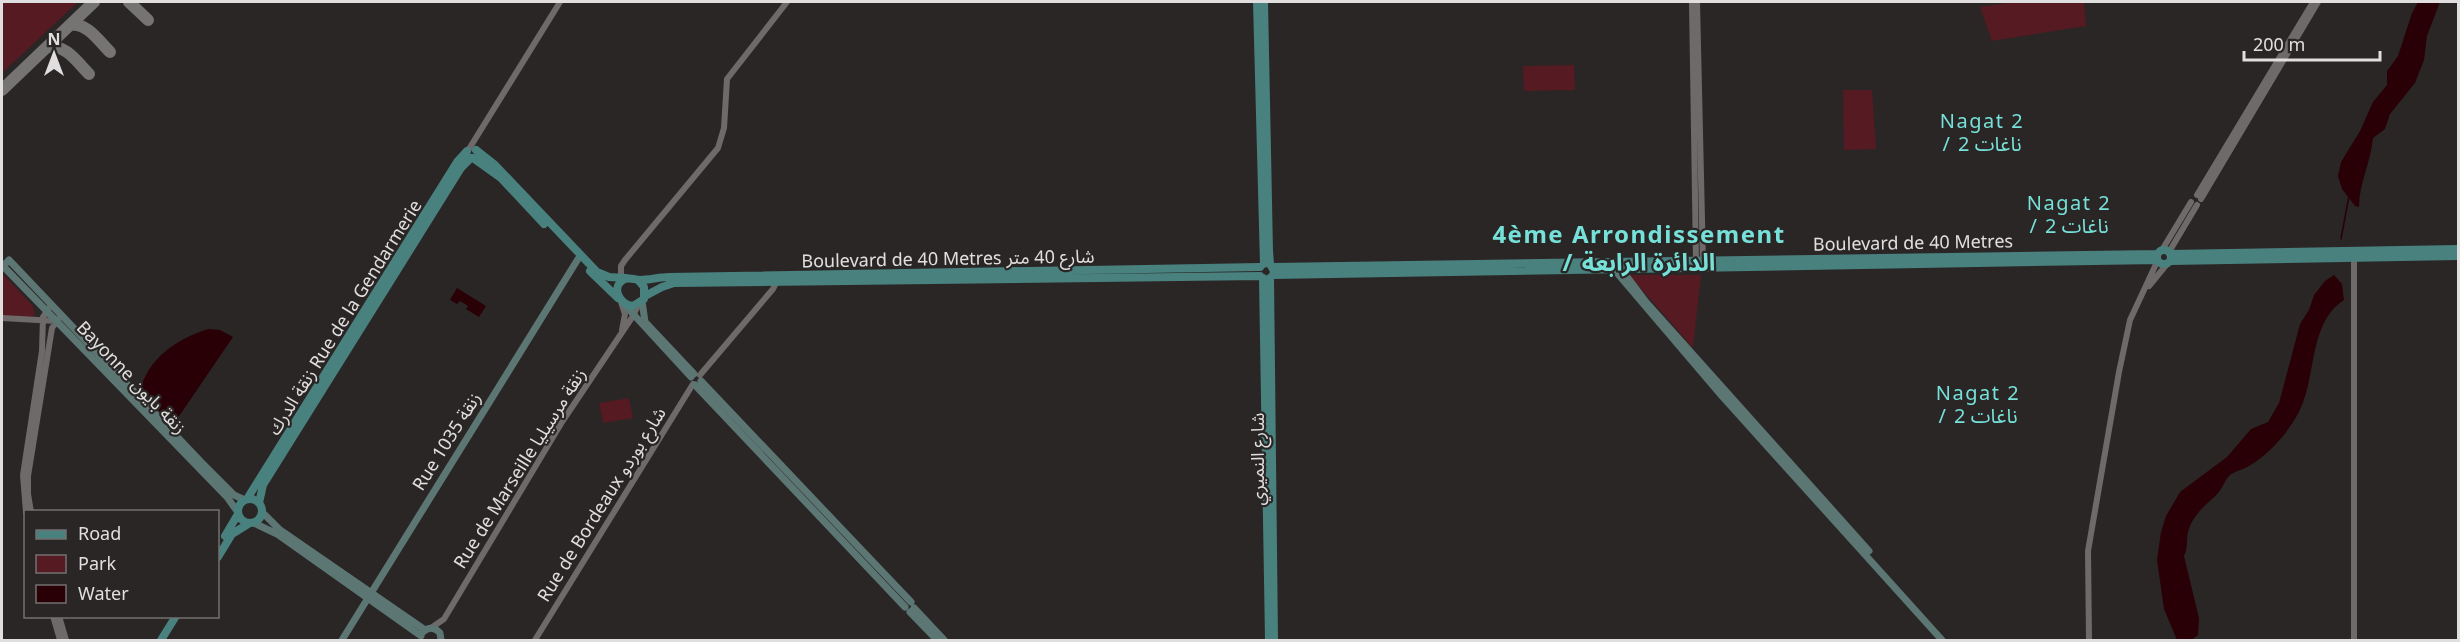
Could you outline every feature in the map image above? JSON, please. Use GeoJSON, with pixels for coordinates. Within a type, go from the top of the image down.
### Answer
{"type":"FeatureCollection","features":[{"type":"Feature","properties":{"kind":"main road"},"geometry":{"type":"LineString","coordinates":[[1257,2],[1267,271]]}},
{"type":"Feature","properties":{"kind":"main road"},"geometry":{"type":"LineString","coordinates":[[1264,2],[1267,271]]}},
{"type":"Feature","properties":{"kind":"main road","name":"Boulevard de 40 Metres شارع 40 متر"},"geometry":{"type":"LineString","coordinates":[[470,154],[495,165],[597,272],[609,277],[778,279]]}},
{"type":"Feature","properties":{"kind":"main road"},"geometry":{"type":"LineString","coordinates":[[470,154],[501,178],[696,379]]}},
{"type":"Feature","properties":{"kind":"main road","name":"زنقة الدرك Rue de la Gendarmerie"},"geometry":{"type":"LineString","coordinates":[[246,500],[457,162],[470,154]]}},
{"type":"Feature","properties":{"kind":"main road","name":"زنقة الدرك Rue de la Gendarmerie"},"geometry":{"type":"LineString","coordinates":[[259,503],[263,486],[470,154]]}},
{"type":"Feature","properties":{"kind":"main road"},"geometry":{"type":"LineString","coordinates":[[2354,254],[2458,249]]}},
{"type":"Feature","properties":{"kind":"main road"},"geometry":{"type":"LineString","coordinates":[[2354,254],[2458,256]]}},
{"type":"Feature","properties":{"kind":"main road","name":"Boulevard de 40 Metres"},"geometry":{"type":"LineString","coordinates":[[1267,271],[2354,254]]}},
{"type":"Feature","properties":{"kind":"main road","name":"Rue 1035 زنقة"},"geometry":{"type":"LineString","coordinates":[[342,640],[578,259]]}},
{"type":"Feature","properties":{"kind":"main road","name":"Bayonne زنقة بايون"},"geometry":{"type":"LineString","coordinates":[[21,279],[2,267],[9,260],[21,279],[188,453],[231,492],[246,500]]}},
{"type":"Feature","properties":{"kind":"main road"},"geometry":{"type":"LineString","coordinates":[[1615,266],[1721,395],[1942,640]]}},
{"type":"Feature","properties":{"kind":"main road"},"geometry":{"type":"LineString","coordinates":[[1615,266],[1948,640]]}},
{"type":"Feature","properties":{"kind":"main road","name":"Boulevard de 40 Metres شارع 40 متر"},"geometry":{"type":"LineString","coordinates":[[642,300],[662,287],[674,283],[778,279],[1267,271]]}},
{"type":"Feature","properties":{"kind":"main road","name":"شارع النميري"},"geometry":{"type":"LineString","coordinates":[[1267,271],[1269,640]]}},
{"type":"Feature","properties":{"kind":"main road","name":"شارع النميري"},"geometry":{"type":"LineString","coordinates":[[1267,271],[1274,640]]}},
{"type":"Feature","properties":{"kind":"main road"},"geometry":{"type":"LineString","coordinates":[[621,301],[619,286],[634,279],[644,287],[642,300],[645,322],[910,607],[944,640]]}},
{"type":"Feature","properties":{"kind":"main road"},"geometry":{"type":"LineString","coordinates":[[621,301],[629,306],[642,300]]}},
{"type":"Feature","properties":{"kind":"main road","name":"Bayonne زنقة بايون"},"geometry":{"type":"LineString","coordinates":[[199,464],[237,512]]}},
{"type":"Feature","properties":{"kind":"main road"},"geometry":{"type":"LineString","coordinates":[[219,547],[240,503],[246,500],[259,503],[262,512],[280,530],[424,634],[438,630],[442,639]]}},
{"type":"Feature","properties":{"kind":"main road"},"geometry":{"type":"LineString","coordinates":[[237,512],[242,521],[277,534],[370,595]]}},
{"type":"Feature","properties":{"kind":"main road"},"geometry":{"type":"LineString","coordinates":[[219,555],[235,531],[260,519],[262,512]]}},
{"type":"Feature","properties":{"kind":"main road"},"geometry":{"type":"LineString","coordinates":[[910,607],[937,640]]}},
{"type":"Feature","properties":{"kind":"main road"},"geometry":{"type":"LineString","coordinates":[[161,640],[175,618]]}},
{"type":"Feature","properties":{"kind":"main road"},"geometry":{"type":"LineString","coordinates":[[167,640],[180,618]]}},
{"type":"Feature","properties":{"kind":"street"},"geometry":{"type":"LineString","coordinates":[[470,154],[477,134],[560,2]]}},
{"type":"Feature","properties":{"kind":"street"},"geometry":{"type":"LineString","coordinates":[[621,278],[621,266],[625,260],[718,148],[724,128],[727,79],[787,2]]}},
{"type":"Feature","properties":{"kind":"street"},"geometry":{"type":"LineString","coordinates":[[1692,2],[1701,264]]}},
{"type":"Feature","properties":{"kind":"street"},"geometry":{"type":"LineString","coordinates":[[1697,2],[1701,264]]}},
{"type":"Feature","properties":{"kind":"street"},"geometry":{"type":"LineString","coordinates":[[2089,640],[2088,551],[2132,313],[2313,2]]}},
{"type":"Feature","properties":{"kind":"street"},"geometry":{"type":"LineString","coordinates":[[2196,200],[2318,2]]}},
{"type":"Feature","properties":{"kind":"street"},"geometry":{"type":"LineString","coordinates":[[2354,254],[2354,640]]}},
{"type":"Feature","properties":{"kind":"street","name":"Rue de Bordeaux شارع بوردو"},"geometry":{"type":"LineString","coordinates":[[535,640],[696,379],[778,279]]}},
{"type":"Feature","properties":{"kind":"street","name":"Rue de Marseille زنقة مرسيليا"},"geometry":{"type":"LineString","coordinates":[[424,634],[444,619],[562,422],[642,300]]}},
{"type":"Feature","properties":{"kind":"street"},"geometry":{"type":"LineString","coordinates":[[621,301],[624,314],[621,333]]}},
{"type":"Feature","properties":{"kind":"street"},"geometry":{"type":"LineString","coordinates":[[31,510],[28,476],[43,344],[43,320],[48,308]]}},
{"type":"Feature","properties":{"kind":"street"},"geometry":{"type":"LineString","coordinates":[[2,318],[43,320],[58,318]]}},
{"type":"Feature","properties":{"kind":"street"},"geometry":{"type":"LineString","coordinates":[[26,510],[23,476],[52,328],[58,318]]}},
{"type":"Feature","properties":{"kind":"street"},"geometry":{"type":"LineString","coordinates":[[54,618],[60,640]]}},
{"type":"Feature","properties":{"kind":"street"},"geometry":{"type":"LineString","coordinates":[[60,618],[66,640]]}},
{"type":"Feature","properties":{"kind":"street","name":"Rue de Marseille زنقة مرسيليا"},"geometry":{"type":"LineString","coordinates":[[442,639],[444,619]]}},
{"type":"Feature","properties":{"kind":"green space"},"geometry":{"type":"Polygon","coordinates":[[[2,2],[78,2],[2,73],[2,2]]]}},
{"type":"Feature","properties":{"kind":"green space"},"geometry":{"type":"Polygon","coordinates":[[[2013,2],[2084,2],[2086,26],[1992,41],[1980,7],[2013,2]]]}},
{"type":"Feature","properties":{"kind":"green space"},"geometry":{"type":"Polygon","coordinates":[[[1574,65],[1575,90],[1524,91],[1523,66],[1574,65]]]}},
{"type":"Feature","properties":{"kind":"green space"},"geometry":{"type":"Polygon","coordinates":[[[1843,90],[1872,90],[1876,149],[1844,150],[1843,90]]]}},
{"type":"Feature","properties":{"kind":"green space"},"geometry":{"type":"Polygon","coordinates":[[[2,273],[33,306],[35,315],[32,317],[2,316],[2,273]]]}},
{"type":"Feature","properties":{"kind":"green space"},"geometry":{"type":"Polygon","coordinates":[[[1629,275],[1701,275],[1693,348],[1629,275]]]}},
{"type":"Feature","properties":{"kind":"green space"},"geometry":{"type":"Polygon","coordinates":[[[629,398],[633,418],[603,423],[599,403],[629,398]]]}},
{"type":"Feature","properties":{"kind":"water"},"geometry":{"type":"Polygon","coordinates":[[[2418,2],[2440,2],[2427,36],[2424,60],[2415,83],[2390,114],[2385,129],[2373,138],[2359,207],[2355,206],[2342,189],[2338,176],[2341,162],[2360,131],[2373,102],[2387,85],[2387,71],[2398,56],[2412,13],[2418,2]]]}},
{"type":"Feature","properties":{"kind":"water"},"geometry":{"type":"Polygon","coordinates":[[[2334,275],[2342,284],[2344,300],[2332,310],[2324,322],[2305,398],[2299,412],[2271,449],[2257,461],[2229,476],[2219,492],[2199,511],[2190,526],[2184,556],[2199,618],[2198,635],[2191,640],[2177,640],[2164,609],[2157,560],[2166,516],[2180,492],[2227,457],[2251,429],[2268,422],[2279,403],[2300,324],[2309,310],[2314,295],[2325,281],[2334,275]]]}},
{"type":"Feature","properties":{"kind":"water"},"geometry":{"type":"Polygon","coordinates":[[[457,288],[486,306],[479,317],[466,309],[468,306],[460,301],[457,304],[450,300],[457,288]]]}},
{"type":"Feature","properties":{"kind":"water"},"geometry":{"type":"Polygon","coordinates":[[[208,329],[220,330],[233,337],[173,425],[140,391],[144,379],[165,351],[185,338],[208,329]]]}},
{"type":"Feature","properties":{"kind":"waterway"},"geometry":{"type":"LineString","coordinates":[[2341,239],[2349,196]]}},
{"type":"Feature","properties":{"kind":"taxiway"},"geometry":{"type":"LineString","coordinates":[[2,90],[94,2]]}},
{"type":"Feature","properties":{"kind":"taxiway"},"geometry":{"type":"LineString","coordinates":[[129,2],[148,20]]}},
{"type":"Feature","properties":{"kind":"taxiway"},"geometry":{"type":"LineString","coordinates":[[70,25],[87,29],[110,52]]}},
{"type":"Feature","properties":{"kind":"taxiway"},"geometry":{"type":"LineString","coordinates":[[48,47],[66,51],[89,74]]}},
{"type":"Feature","properties":{"kind":"district","name":"Nagat 2 / ناغات 2"},"geometry":{"type":"Point","coordinates":[1982,132]}},
{"type":"Feature","properties":{"kind":"district","name":"Nagat 2 / ناغات 2"},"geometry":{"type":"Point","coordinates":[2069,214]}},
{"type":"Feature","properties":{"kind":"district","name":"4ème Arrondissement / الدائرة الرابعة"},"geometry":{"type":"Point","coordinates":[1639,247]}},
{"type":"Feature","properties":{"kind":"district","name":"Nagat 2 / ناغات 2"},"geometry":{"type":"Point","coordinates":[1978,404]}}]}
